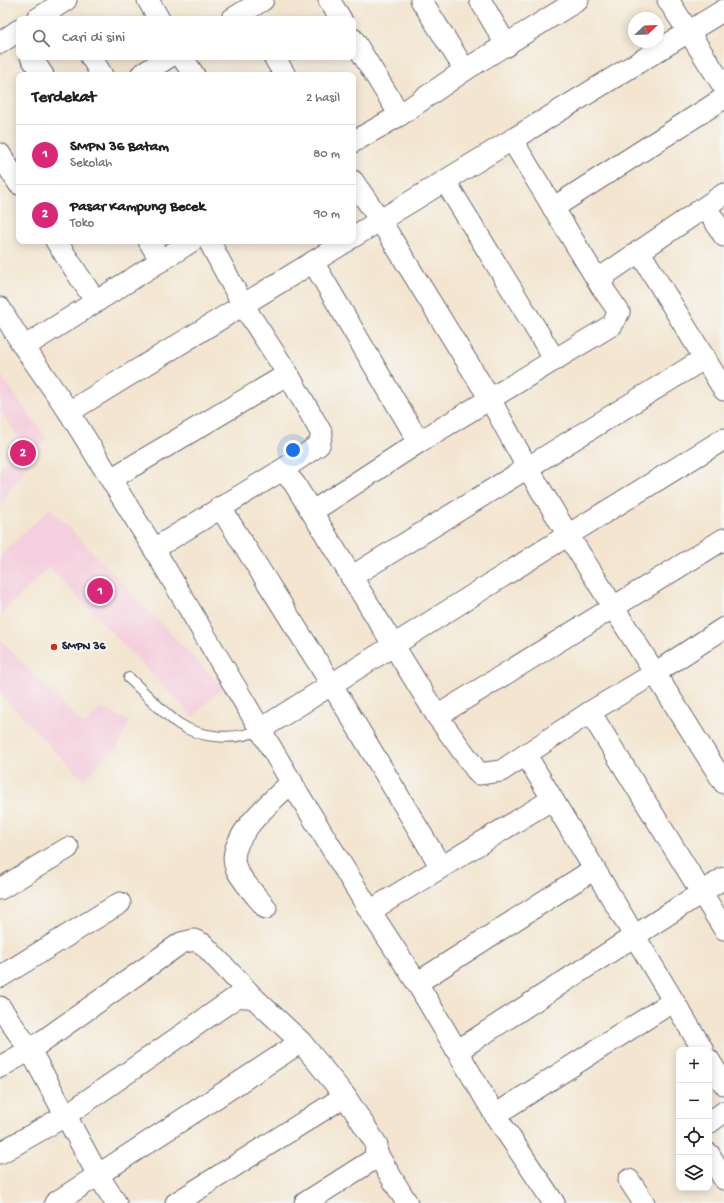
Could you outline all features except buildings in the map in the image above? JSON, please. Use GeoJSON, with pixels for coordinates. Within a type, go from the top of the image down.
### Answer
{"type":"FeatureCollection","features":[{"type":"Feature","properties":{"kind":"street"},"geometry":{"type":"LineString","coordinates":[[148,0],[157,16]]}},
{"type":"Feature","properties":{"kind":"street"},"geometry":{"type":"LineString","coordinates":[[241,12],[263,0]]}},
{"type":"Feature","properties":{"kind":"street"},"geometry":{"type":"LineString","coordinates":[[329,0],[339,16]]}},
{"type":"Feature","properties":{"kind":"street"},"geometry":{"type":"LineString","coordinates":[[421,0],[465,70]]}},
{"type":"Feature","properties":{"kind":"street"},"geometry":{"type":"LineString","coordinates":[[480,0],[507,46]]}},
{"type":"Feature","properties":{"kind":"street"},"geometry":{"type":"LineString","coordinates":[[356,140],[400,114],[465,70],[507,46],[577,0]]}},
{"type":"Feature","properties":{"kind":"street"},"geometry":{"type":"LineString","coordinates":[[668,0],[724,87]]}},
{"type":"Feature","properties":{"kind":"street"},"geometry":{"type":"LineString","coordinates":[[45,16],[65,8]]}},
{"type":"Feature","properties":{"kind":"street"},"geometry":{"type":"LineString","coordinates":[[356,235],[724,10]]}},
{"type":"Feature","properties":{"kind":"street"},"geometry":{"type":"LineString","coordinates":[[356,44],[400,114]]}},
{"type":"Feature","properties":{"kind":"street"},"geometry":{"type":"LineString","coordinates":[[33,60],[41,72]]}},
{"type":"Feature","properties":{"kind":"street"},"geometry":{"type":"LineString","coordinates":[[93,60],[100,72]]}},
{"type":"Feature","properties":{"kind":"street"},"geometry":{"type":"LineString","coordinates":[[146,72],[164,60]]}},
{"type":"Feature","properties":{"kind":"street"},"geometry":{"type":"LineString","coordinates":[[184,60],[192,72]]}},
{"type":"Feature","properties":{"kind":"street"},"geometry":{"type":"LineString","coordinates":[[276,60],[283,72]]}},
{"type":"Feature","properties":{"kind":"street"},"geometry":{"type":"LineString","coordinates":[[553,208],[724,98]]}},
{"type":"Feature","properties":{"kind":"street"},"geometry":{"type":"LineString","coordinates":[[313,512],[419,442],[612,326],[619,312],[601,286],[512,140]]}},
{"type":"Feature","properties":{"kind":"street"},"geometry":{"type":"LineString","coordinates":[[6,156],[16,178]]}},
{"type":"Feature","properties":{"kind":"street"},"geometry":{"type":"LineString","coordinates":[[444,181],[555,360]]}},
{"type":"Feature","properties":{"kind":"street"},"geometry":{"type":"LineString","coordinates":[[356,185],[380,220],[490,399],[527,467],[568,535],[615,607],[724,783]]}},
{"type":"Feature","properties":{"kind":"street"},"geometry":{"type":"LineString","coordinates":[[601,286],[606,274],[724,194]]}},
{"type":"Feature","properties":{"kind":"street"},"geometry":{"type":"LineString","coordinates":[[706,207],[724,236]]}},
{"type":"Feature","properties":{"kind":"street"},"geometry":{"type":"LineString","coordinates":[[58,244],[96,302]]}},
{"type":"Feature","properties":{"kind":"street"},"geometry":{"type":"LineString","coordinates":[[151,244],[161,261]]}},
{"type":"Feature","properties":{"kind":"street"},"geometry":{"type":"LineString","coordinates":[[24,347],[187,244]]}},
{"type":"Feature","properties":{"kind":"street"},"geometry":{"type":"LineString","coordinates":[[154,549],[282,470],[319,445],[322,434],[288,374],[243,305],[211,244]]}},
{"type":"Feature","properties":{"kind":"street"},"geometry":{"type":"LineString","coordinates":[[69,412],[342,244]]}},
{"type":"Feature","properties":{"kind":"street"},"geometry":{"type":"LineString","coordinates":[[639,251],[724,390]]}},
{"type":"Feature","properties":{"kind":"street"},"geometry":{"type":"LineString","coordinates":[[313,262],[419,442]]}},
{"type":"Feature","properties":{"kind":"street"},"geometry":{"type":"LineString","coordinates":[[0,308],[24,347],[69,412],[111,479],[370,911],[417,983],[495,1115],[554,1203]]}},
{"type":"Feature","properties":{"kind":"street"},"geometry":{"type":"LineString","coordinates":[[351,577],[704,358]]}},
{"type":"Feature","properties":{"kind":"street"},"geometry":{"type":"LineString","coordinates":[[111,479],[288,374]]}},
{"type":"Feature","properties":{"kind":"street"},"geometry":{"type":"LineString","coordinates":[[261,729],[395,646],[568,535],[724,440]]}},
{"type":"Feature","properties":{"kind":"street"},"geometry":{"type":"LineString","coordinates":[[282,470],[294,483],[313,512],[351,577],[437,716],[479,774],[501,771],[590,712],[722,633]]}},
{"type":"Feature","properties":{"kind":"street"},"geometry":{"type":"LineString","coordinates":[[220,507],[332,685],[442,867]]}},
{"type":"Feature","properties":{"kind":"street"},"geometry":{"type":"LineString","coordinates":[[437,716],[724,539]]}},
{"type":"Feature","properties":{"kind":"street"},"geometry":{"type":"LineString","coordinates":[[590,712],[724,929]]}},
{"type":"Feature","properties":{"kind":"street"},"geometry":{"type":"LineString","coordinates":[[526,755],[551,800],[635,935],[672,1002],[701,1047]]}},
{"type":"Feature","properties":{"kind":"street"},"geometry":{"type":"LineString","coordinates":[[266,908],[236,868],[233,851],[252,819],[292,782]]}},
{"type":"Feature","properties":{"kind":"street"},"geometry":{"type":"LineString","coordinates":[[370,911],[551,800]]}},
{"type":"Feature","properties":{"kind":"street"},"geometry":{"type":"LineString","coordinates":[[0,889],[68,848]]}},
{"type":"Feature","properties":{"kind":"street"},"geometry":{"type":"LineString","coordinates":[[417,983],[594,868]]}},
{"type":"Feature","properties":{"kind":"street"},"geometry":{"type":"LineString","coordinates":[[457,1051],[724,878]]}},
{"type":"Feature","properties":{"kind":"street"},"geometry":{"type":"LineString","coordinates":[[0,977],[120,903]]}},
{"type":"Feature","properties":{"kind":"street"},"geometry":{"type":"LineString","coordinates":[[0,1067],[30,1050],[181,943],[194,940],[203,944],[254,998],[300,1042],[345,1096],[377,1145],[374,1159],[305,1203]]}},
{"type":"Feature","properties":{"kind":"street"},"geometry":{"type":"LineString","coordinates":[[0,1153],[65,1116],[238,996],[254,998]]}},
{"type":"Feature","properties":{"kind":"street"},"geometry":{"type":"LineString","coordinates":[[495,1115],[672,1002]]}},
{"type":"Feature","properties":{"kind":"street"},"geometry":{"type":"LineString","coordinates":[[0,1007],[30,1050],[98,1175],[116,1203]]}},
{"type":"Feature","properties":{"kind":"street"},"geometry":{"type":"LineString","coordinates":[[55,1203],[300,1042]]}},
{"type":"Feature","properties":{"kind":"street"},"geometry":{"type":"LineString","coordinates":[[712,1065],[724,1084]]}},
{"type":"Feature","properties":{"kind":"street"},"geometry":{"type":"LineString","coordinates":[[176,1203],[345,1096]]}},
{"type":"Feature","properties":{"kind":"street"},"geometry":{"type":"LineString","coordinates":[[712,1121],[724,1112]]}},
{"type":"Feature","properties":{"kind":"street"},"geometry":{"type":"LineString","coordinates":[[376,1152],[407,1203]]}},
{"type":"Feature","properties":{"kind":"street"},"geometry":{"type":"LineString","coordinates":[[710,1155],[724,1179]]}},
{"type":"Feature","properties":{"kind":"street"},"geometry":{"type":"LineString","coordinates":[[629,1180],[644,1203]]}},
{"type":"Feature","properties":{"kind":"lane"},"geometry":{"type":"LineString","coordinates":[[129,678],[178,724],[200,734],[248,736],[261,729]]}},
{"type":"Feature","properties":{"kind":"shaded area"},"geometry":{"type":"Polygon","coordinates":[[[0,374],[46,438],[0,505],[0,468],[20,439],[0,410],[0,374]]]}},
{"type":"Feature","properties":{"kind":"shaded area"},"geometry":{"type":"Polygon","coordinates":[[[50,508],[223,688],[193,717],[49,567],[0,615],[0,556],[50,508]]]}},
{"type":"Feature","properties":{"kind":"shaded area"},"geometry":{"type":"Polygon","coordinates":[[[0,640],[84,725],[101,708],[129,721],[118,747],[83,780],[0,694],[0,640]]]}},
{"type":"Feature","properties":{"kind":"place","name":"Pasar Kampung Becek"},"geometry":{"type":"Point","coordinates":[23,453]}},
{"type":"Feature","properties":{"kind":"place","name":"SMPN 36 Batam"},"geometry":{"type":"Point","coordinates":[100,591]}},
{"type":"Feature","properties":{"kind":"place","name":"SMPN 36"},"geometry":{"type":"Point","coordinates":[54,647]}}]}
